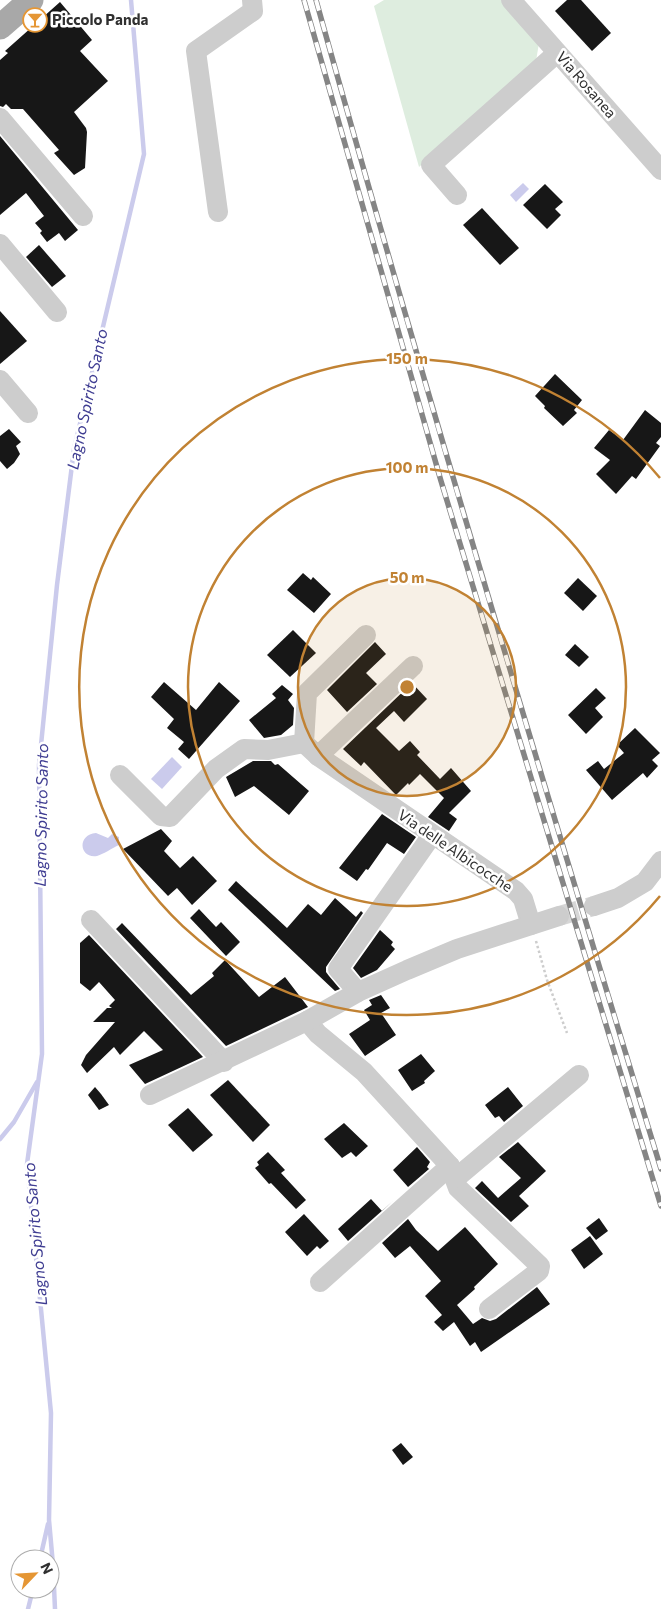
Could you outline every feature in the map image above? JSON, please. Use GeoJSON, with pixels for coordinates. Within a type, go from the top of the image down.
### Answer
{"type":"FeatureCollection","features":[{"type":"Feature","properties":{"kind":"main road"},"geometry":{"type":"LineString","coordinates":[[0,27],[31,0]]}},
{"type":"Feature","properties":{"kind":"street"},"geometry":{"type":"LineString","coordinates":[[218,212],[196,50],[253,11],[252,0]]}},
{"type":"Feature","properties":{"kind":"street","name":"Via Rosanea"},"geometry":{"type":"LineString","coordinates":[[511,0],[661,170]]}},
{"type":"Feature","properties":{"kind":"street"},"geometry":{"type":"LineString","coordinates":[[457,195],[431,164],[557,52]]}},
{"type":"Feature","properties":{"kind":"street"},"geometry":{"type":"LineString","coordinates":[[0,118],[83,216]]}},
{"type":"Feature","properties":{"kind":"street"},"geometry":{"type":"LineString","coordinates":[[0,244],[57,312]]}},
{"type":"Feature","properties":{"kind":"street"},"geometry":{"type":"LineString","coordinates":[[0,380],[28,413]]}},
{"type":"Feature","properties":{"kind":"street"},"geometry":{"type":"LineString","coordinates":[[310,749],[307,693],[366,635]]}},
{"type":"Feature","properties":{"kind":"street"},"geometry":{"type":"LineString","coordinates":[[120,775],[161,816],[170,816],[216,769],[244,749],[310,749],[413,666]]}},
{"type":"Feature","properties":{"kind":"street","name":"Via delle Albicocche"},"geometry":{"type":"LineString","coordinates":[[310,749],[516,892],[523,899],[531,925]]}},
{"type":"Feature","properties":{"kind":"street"},"geometry":{"type":"LineString","coordinates":[[358,992],[338,969],[432,835]]}},
{"type":"Feature","properties":{"kind":"street"},"geometry":{"type":"LineString","coordinates":[[594,906],[618,898],[646,882],[661,861]]}},
{"type":"Feature","properties":{"kind":"street"},"geometry":{"type":"LineString","coordinates":[[150,1096],[306,1022],[358,992],[457,949],[559,916]]}},
{"type":"Feature","properties":{"kind":"street"},"geometry":{"type":"LineString","coordinates":[[91,920],[224,1062]]}},
{"type":"Feature","properties":{"kind":"street"},"geometry":{"type":"LineString","coordinates":[[306,1022],[364,1072],[453,1172],[458,1188],[540,1266],[539,1271],[489,1309]]}},
{"type":"Feature","properties":{"kind":"street"},"geometry":{"type":"LineString","coordinates":[[320,1282],[453,1172],[579,1075]]}},
{"type":"Feature","properties":{"kind":"path"},"geometry":{"type":"LineString","coordinates":[[531,925],[547,980],[567,1033]]}},
{"type":"Feature","properties":{"kind":"green space"},"geometry":{"type":"Polygon","coordinates":[[[384,0],[501,0],[539,43],[536,61],[419,167],[374,6],[384,0]]]}},
{"type":"Feature","properties":{"kind":"water"},"geometry":{"type":"Polygon","coordinates":[[[523,183],[529,189],[516,202],[510,195],[523,183]]]}},
{"type":"Feature","properties":{"kind":"water"},"geometry":{"type":"Polygon","coordinates":[[[172,757],[182,767],[162,789],[151,779],[172,757]]]}},
{"type":"Feature","properties":{"kind":"water"},"geometry":{"type":"Polygon","coordinates":[[[96,833],[108,838],[112,834],[119,837],[119,845],[97,856],[87,854],[84,851],[83,842],[85,838],[96,833]]]}},
{"type":"Feature","properties":{"kind":"building"},"geometry":{"type":"Polygon","coordinates":[[[567,0],[581,0],[611,33],[592,51],[555,11],[567,0]]]}},
{"type":"Feature","properties":{"kind":"building"},"geometry":{"type":"Polygon","coordinates":[[[60,2],[92,40],[80,51],[108,81],[74,112],[87,132],[85,168],[74,175],[54,153],[59,150],[23,109],[11,109],[6,104],[3,107],[0,106],[0,60],[8,53],[5,51],[60,2]]]}},
{"type":"Feature","properties":{"kind":"building"},"geometry":{"type":"Polygon","coordinates":[[[0,136],[78,230],[65,241],[59,233],[47,242],[40,233],[42,231],[35,223],[44,216],[26,193],[0,215],[0,136]]]}},
{"type":"Feature","properties":{"kind":"building"},"geometry":{"type":"Polygon","coordinates":[[[545,184],[563,202],[555,209],[561,215],[547,229],[523,205],[545,184]]]}},
{"type":"Feature","properties":{"kind":"building"},"geometry":{"type":"Polygon","coordinates":[[[482,208],[519,248],[500,265],[463,225],[482,208]]]}},
{"type":"Feature","properties":{"kind":"building"},"geometry":{"type":"Polygon","coordinates":[[[39,245],[66,276],[52,287],[26,257],[39,245]]]}},
{"type":"Feature","properties":{"kind":"building"},"geometry":{"type":"Polygon","coordinates":[[[0,311],[27,341],[0,364],[0,311]]]}},
{"type":"Feature","properties":{"kind":"building"},"geometry":{"type":"Polygon","coordinates":[[[555,374],[582,400],[574,410],[577,413],[563,426],[544,408],[545,406],[535,396],[555,374]]]}},
{"type":"Feature","properties":{"kind":"building"},"geometry":{"type":"Polygon","coordinates":[[[645,410],[661,423],[661,437],[656,443],[660,446],[636,479],[632,476],[616,494],[596,474],[610,460],[594,448],[609,430],[623,440],[645,410]]]}},
{"type":"Feature","properties":{"kind":"building"},"geometry":{"type":"Polygon","coordinates":[[[9,429],[21,442],[16,446],[20,454],[7,469],[0,461],[0,436],[9,429]]]}},
{"type":"Feature","properties":{"kind":"building"},"geometry":{"type":"Polygon","coordinates":[[[303,573],[311,580],[313,577],[331,594],[314,613],[287,590],[303,573]]]}},
{"type":"Feature","properties":{"kind":"building"},"geometry":{"type":"Polygon","coordinates":[[[578,578],[597,596],[583,611],[564,593],[578,578]]]}},
{"type":"Feature","properties":{"kind":"building"},"geometry":{"type":"Polygon","coordinates":[[[293,630],[316,653],[290,677],[267,655],[293,630]]]}},
{"type":"Feature","properties":{"kind":"building"},"geometry":{"type":"Polygon","coordinates":[[[375,642],[386,654],[366,673],[377,684],[347,712],[327,690],[375,642]]]}},
{"type":"Feature","properties":{"kind":"building"},"geometry":{"type":"Polygon","coordinates":[[[575,644],[589,657],[579,667],[565,655],[575,644]]]}},
{"type":"Feature","properties":{"kind":"building"},"geometry":{"type":"Polygon","coordinates":[[[164,682],[196,710],[219,682],[240,701],[189,759],[178,749],[184,742],[167,728],[174,719],[151,697],[164,682]]]}},
{"type":"Feature","properties":{"kind":"building"},"geometry":{"type":"Polygon","coordinates":[[[412,683],[427,699],[404,722],[394,711],[376,728],[399,751],[410,741],[420,752],[417,755],[440,779],[451,768],[471,791],[449,813],[457,819],[449,831],[428,817],[444,798],[420,774],[396,795],[364,762],[361,766],[343,749],[412,683]]]}},
{"type":"Feature","properties":{"kind":"building"},"geometry":{"type":"Polygon","coordinates":[[[282,685],[293,694],[288,700],[294,708],[293,725],[281,735],[264,738],[249,720],[276,698],[272,694],[282,685]]]}},
{"type":"Feature","properties":{"kind":"building"},"geometry":{"type":"Polygon","coordinates":[[[596,688],[606,698],[595,708],[603,717],[586,734],[568,715],[596,688]]]}},
{"type":"Feature","properties":{"kind":"building"},"geometry":{"type":"Polygon","coordinates":[[[635,728],[660,753],[652,760],[658,766],[647,778],[643,773],[612,800],[586,770],[598,761],[604,769],[624,753],[617,745],[635,728]]]}},
{"type":"Feature","properties":{"kind":"building"},"geometry":{"type":"Polygon","coordinates":[[[253,761],[271,761],[275,765],[278,764],[309,791],[289,815],[254,786],[235,797],[226,777],[253,761]]]}},
{"type":"Feature","properties":{"kind":"building"},"geometry":{"type":"Polygon","coordinates":[[[382,814],[416,837],[404,854],[387,843],[368,870],[366,869],[357,881],[339,868],[382,814]]]}},
{"type":"Feature","properties":{"kind":"building"},"geometry":{"type":"Polygon","coordinates":[[[161,829],[172,841],[164,851],[180,868],[193,856],[217,881],[192,905],[177,888],[168,896],[123,849],[161,829]]]}},
{"type":"Feature","properties":{"kind":"building"},"geometry":{"type":"Polygon","coordinates":[[[236,881],[287,928],[308,904],[321,915],[335,898],[356,917],[361,911],[363,913],[326,967],[326,972],[340,989],[335,991],[228,890],[236,881]]]}},
{"type":"Feature","properties":{"kind":"building"},"geometry":{"type":"Polygon","coordinates":[[[199,909],[216,927],[221,922],[240,942],[226,956],[190,918],[199,909]]]}},
{"type":"Feature","properties":{"kind":"building"},"geometry":{"type":"Polygon","coordinates":[[[122,923],[191,995],[214,976],[212,973],[225,960],[259,997],[285,977],[308,1007],[226,1046],[116,929],[122,923]]]}},
{"type":"Feature","properties":{"kind":"building"},"geometry":{"type":"Polygon","coordinates":[[[380,930],[393,942],[391,945],[395,949],[377,970],[361,978],[353,968],[380,930]]]}},
{"type":"Feature","properties":{"kind":"building"},"geometry":{"type":"Polygon","coordinates":[[[89,935],[203,1057],[145,1084],[129,1065],[163,1050],[144,1031],[120,1055],[114,1047],[87,1073],[81,1065],[86,1055],[115,1022],[93,1022],[107,1008],[112,1008],[109,1006],[115,1000],[99,982],[90,991],[80,983],[80,943],[89,935]]]}},
{"type":"Feature","properties":{"kind":"building"},"geometry":{"type":"Polygon","coordinates":[[[381,995],[390,1008],[381,1013],[396,1035],[365,1056],[349,1034],[370,1020],[364,1010],[372,1005],[369,1000],[381,995]]]}},
{"type":"Feature","properties":{"kind":"building"},"geometry":{"type":"Polygon","coordinates":[[[421,1054],[435,1071],[424,1081],[425,1083],[412,1091],[398,1070],[421,1054]]]}},
{"type":"Feature","properties":{"kind":"building"},"geometry":{"type":"Polygon","coordinates":[[[228,1080],[270,1125],[253,1142],[210,1095],[228,1080]]]}},
{"type":"Feature","properties":{"kind":"building"},"geometry":{"type":"Polygon","coordinates":[[[95,1087],[109,1105],[99,1110],[88,1095],[95,1087]]]}},
{"type":"Feature","properties":{"kind":"building"},"geometry":{"type":"Polygon","coordinates":[[[508,1087],[523,1106],[504,1122],[499,1116],[495,1118],[485,1105],[508,1087]]]}},
{"type":"Feature","properties":{"kind":"building"},"geometry":{"type":"Polygon","coordinates":[[[188,1108],[213,1135],[193,1152],[168,1125],[188,1108]]]}},
{"type":"Feature","properties":{"kind":"building"},"geometry":{"type":"Polygon","coordinates":[[[344,1123],[368,1146],[356,1157],[351,1152],[342,1158],[324,1139],[344,1123]]]}},
{"type":"Feature","properties":{"kind":"building"},"geometry":{"type":"Polygon","coordinates":[[[518,1142],[546,1171],[519,1196],[529,1206],[511,1222],[475,1188],[482,1181],[498,1198],[521,1178],[499,1157],[518,1142]]]}},
{"type":"Feature","properties":{"kind":"building"},"geometry":{"type":"Polygon","coordinates":[[[417,1147],[430,1162],[427,1167],[429,1169],[408,1187],[393,1170],[417,1147]]]}},
{"type":"Feature","properties":{"kind":"building"},"geometry":{"type":"Polygon","coordinates":[[[268,1152],[285,1170],[281,1173],[306,1200],[296,1209],[255,1168],[259,1165],[257,1162],[268,1152]]]}},
{"type":"Feature","properties":{"kind":"building"},"geometry":{"type":"Polygon","coordinates":[[[371,1199],[382,1211],[348,1241],[338,1229],[371,1199]]]}},
{"type":"Feature","properties":{"kind":"building"},"geometry":{"type":"Polygon","coordinates":[[[304,1214],[329,1241],[320,1249],[317,1246],[307,1256],[285,1232],[304,1214]]]}},
{"type":"Feature","properties":{"kind":"building"},"geometry":{"type":"Polygon","coordinates":[[[599,1218],[608,1231],[596,1240],[586,1228],[599,1218]]]}},
{"type":"Feature","properties":{"kind":"building"},"geometry":{"type":"Polygon","coordinates":[[[408,1219],[416,1230],[438,1251],[465,1227],[498,1264],[457,1305],[473,1324],[482,1318],[490,1321],[496,1319],[537,1287],[550,1304],[481,1352],[475,1342],[470,1346],[454,1322],[443,1331],[434,1322],[442,1315],[425,1296],[441,1281],[410,1246],[395,1258],[382,1243],[408,1219]]]}},
{"type":"Feature","properties":{"kind":"building"},"geometry":{"type":"Polygon","coordinates":[[[590,1236],[603,1254],[584,1269],[571,1250],[590,1236]]]}},
{"type":"Feature","properties":{"kind":"building"},"geometry":{"type":"Polygon","coordinates":[[[401,1443],[413,1457],[403,1465],[392,1450],[401,1443]]]}},
{"type":"Feature","properties":{"kind":"waterway","name":"Lagno Spirito Santo"},"geometry":{"type":"LineString","coordinates":[[55,1609],[49,1520],[51,1413],[27,1164],[42,1054],[39,765],[57,585],[74,449],[144,154],[131,0]]}},
{"type":"Feature","properties":{"kind":"waterway"},"geometry":{"type":"LineString","coordinates":[[0,1139],[14,1122],[37,1082]]}},
{"type":"Feature","properties":{"kind":"waterway"},"geometry":{"type":"LineString","coordinates":[[42,1549],[48,1524]]}},
{"type":"Feature","properties":{"kind":"waterway"},"geometry":{"type":"LineString","coordinates":[[28,1609],[30,1599]]}},
{"type":"Feature","properties":{"kind":"tunnel"},"geometry":{"type":"LineString","coordinates":[[559,916],[594,906]]}},
{"type":"Feature","properties":{"kind":"railway"},"geometry":{"type":"LineString","coordinates":[[304,0],[441,481],[661,1206]]}},
{"type":"Feature","properties":{"kind":"railway"},"geometry":{"type":"LineString","coordinates":[[316,0],[399,293],[485,585],[661,1169]]}},
{"type":"Feature","properties":{"kind":"place","name":"Piccolo Panda"},"geometry":{"type":"Point","coordinates":[35,20]}}]}
